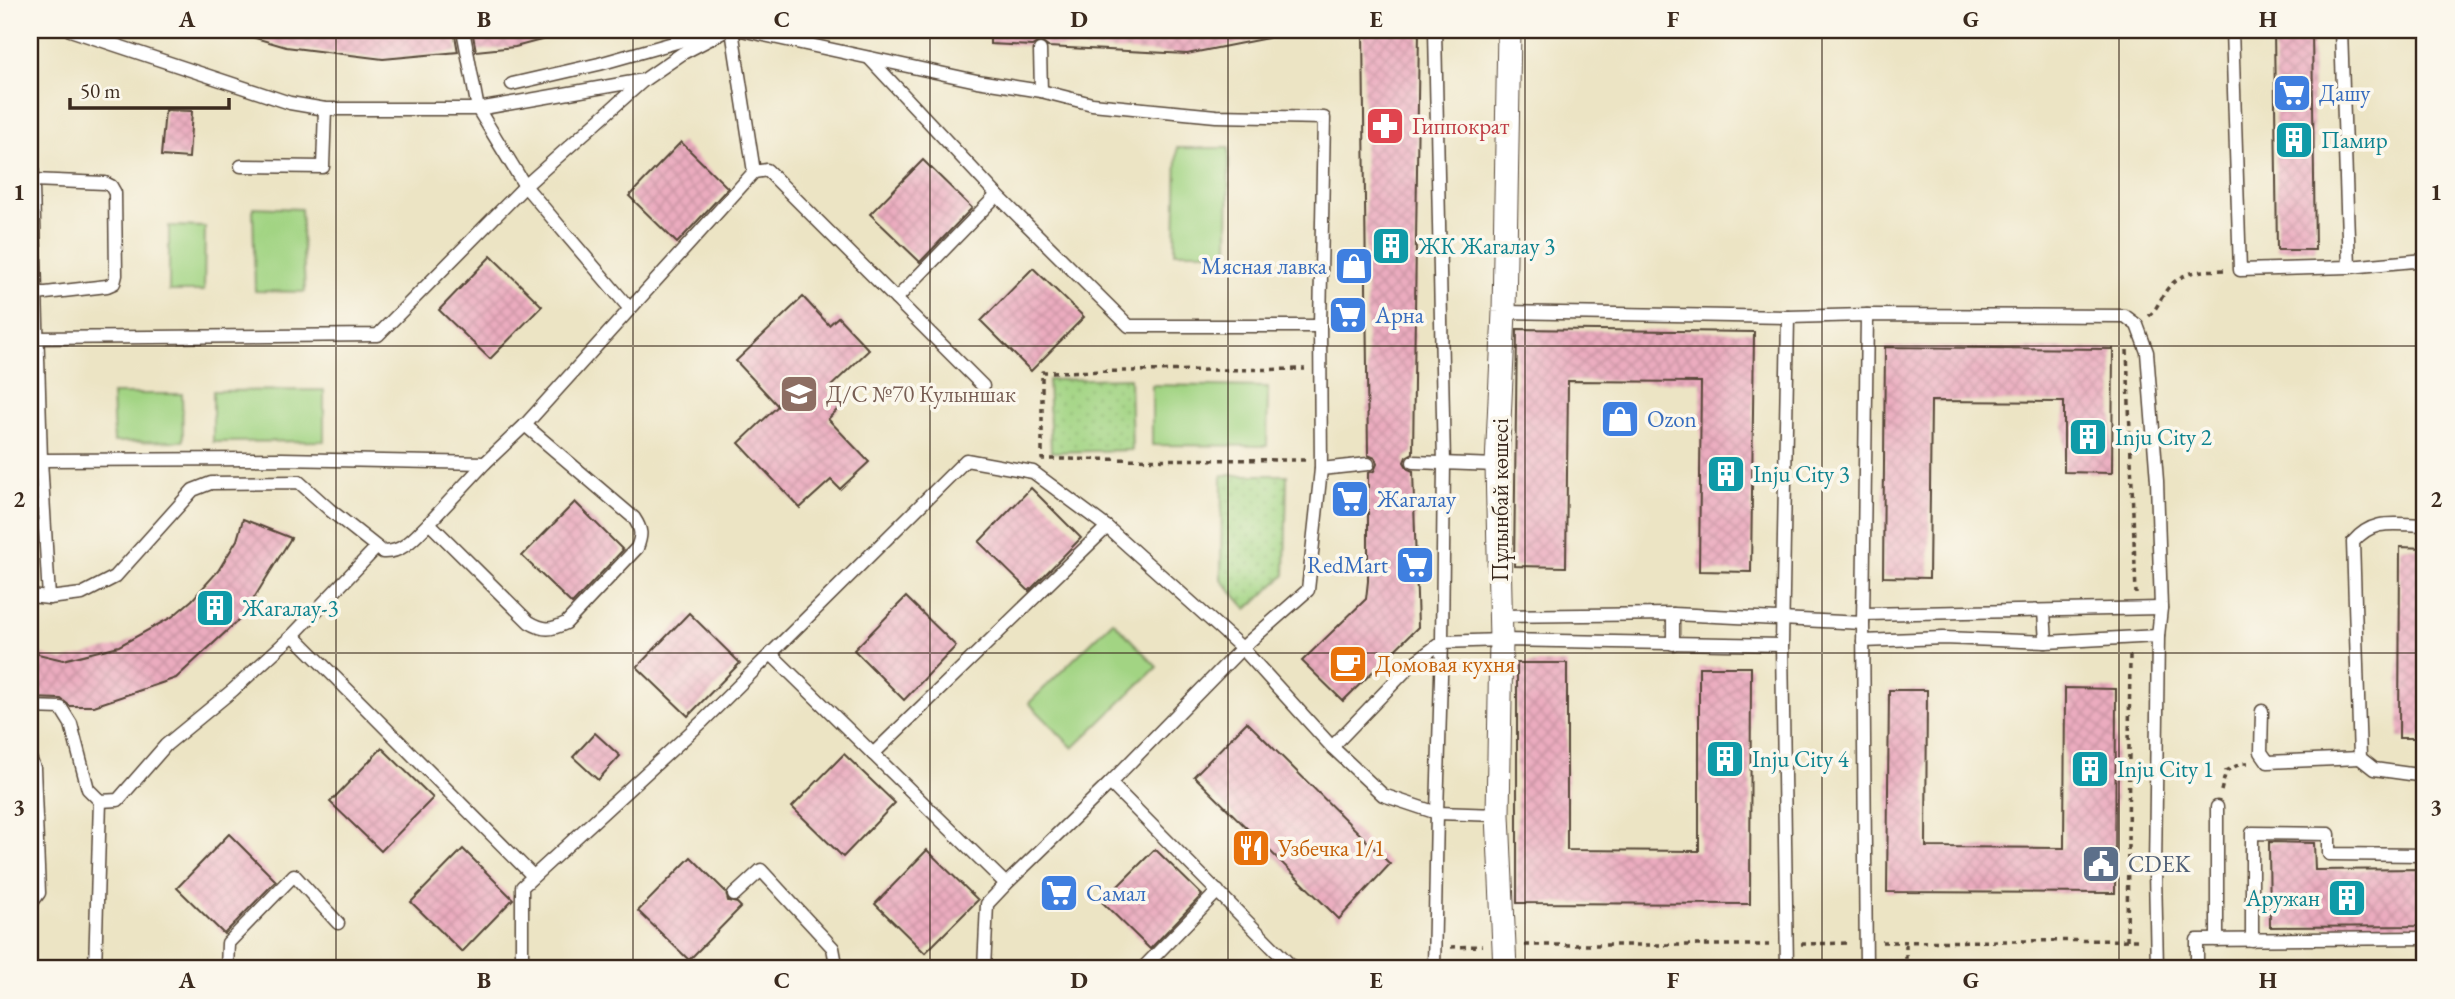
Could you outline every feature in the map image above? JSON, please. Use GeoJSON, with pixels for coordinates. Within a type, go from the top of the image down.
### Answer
{"type":"FeatureCollection","features":[{"type":"Feature","properties":{"kind":"street","name":"Пұлынбай көшесі"},"geometry":{"type":"LineString","coordinates":[[1505,969],[1498,815],[1501,640],[1497,466],[1504,312],[1509,30]]}},
{"type":"Feature","properties":{"kind":"lane"},"geometry":{"type":"LineString","coordinates":[[70,30],[290,103],[326,108],[478,109],[644,80]]}},
{"type":"Feature","properties":{"kind":"lane"},"geometry":{"type":"LineString","coordinates":[[463,30],[478,109],[525,186],[630,309]]}},
{"type":"Feature","properties":{"kind":"lane"},"geometry":{"type":"LineString","coordinates":[[38,338],[378,335],[525,186],[644,80],[683,53],[727,30]]}},
{"type":"Feature","properties":{"kind":"lane"},"geometry":{"type":"LineString","coordinates":[[512,84],[727,30]]}},
{"type":"Feature","properties":{"kind":"lane"},"geometry":{"type":"LineString","coordinates":[[727,30],[754,172]]}},
{"type":"Feature","properties":{"kind":"lane"},"geometry":{"type":"LineString","coordinates":[[741,30],[977,81],[1041,91],[1092,104],[1216,116],[1324,118],[1320,464],[1308,590],[1242,648],[987,904],[984,969]]}},
{"type":"Feature","properties":{"kind":"lane"},"geometry":{"type":"LineString","coordinates":[[1434,969],[1443,642],[1444,464],[1435,30]]}},
{"type":"Feature","properties":{"kind":"lane"},"geometry":{"type":"LineString","coordinates":[[2232,30],[2240,270],[2349,267],[2425,260]]}},
{"type":"Feature","properties":{"kind":"lane"},"geometry":{"type":"LineString","coordinates":[[2341,30],[2349,267]]}},
{"type":"Feature","properties":{"kind":"lane"},"geometry":{"type":"LineString","coordinates":[[1040,50],[1041,91]]}},
{"type":"Feature","properties":{"kind":"lane"},"geometry":{"type":"LineString","coordinates":[[869,58],[997,195],[1129,326],[1320,326]]}},
{"type":"Feature","properties":{"kind":"lane"},"geometry":{"type":"LineString","coordinates":[[30,86],[33,272],[37,294],[41,460],[49,598]]}},
{"type":"Feature","properties":{"kind":"lane"},"geometry":{"type":"LineString","coordinates":[[241,166],[323,167],[326,108]]}},
{"type":"Feature","properties":{"kind":"lane"},"geometry":{"type":"LineString","coordinates":[[282,459],[299,482],[376,548],[388,553],[397,551],[429,523],[525,425],[754,172],[767,170],[983,386]]}},
{"type":"Feature","properties":{"kind":"lane"},"geometry":{"type":"LineString","coordinates":[[32,180],[105,183],[111,186],[115,193],[114,283],[37,294]]}},
{"type":"Feature","properties":{"kind":"lane"},"geometry":{"type":"LineString","coordinates":[[897,299],[997,195]]}},
{"type":"Feature","properties":{"kind":"lane"},"geometry":{"type":"LineString","coordinates":[[1504,312],[1788,317],[2126,316],[2137,325],[2147,352],[2157,481],[2161,608],[2158,636],[2155,871],[2157,969]]}},
{"type":"Feature","properties":{"kind":"lane"},"geometry":{"type":"LineString","coordinates":[[1866,969],[1863,618],[1867,315]]}},
{"type":"Feature","properties":{"kind":"lane"},"geometry":{"type":"LineString","coordinates":[[1787,969],[1782,645],[1788,317]]}},
{"type":"Feature","properties":{"kind":"lane"},"geometry":{"type":"LineString","coordinates":[[429,523],[528,622],[542,630],[553,629],[566,623],[636,548],[642,536],[641,531],[634,518],[525,425]]}},
{"type":"Feature","properties":{"kind":"lane"},"geometry":{"type":"LineString","coordinates":[[41,460],[282,459],[485,463]]}},
{"type":"Feature","properties":{"kind":"lane"},"geometry":{"type":"LineString","coordinates":[[522,969],[522,887],[703,721],[966,460],[1033,472],[1107,527],[1242,648],[1332,747],[1383,794],[1437,813],[1498,815]]}},
{"type":"Feature","properties":{"kind":"lane"},"geometry":{"type":"LineString","coordinates":[[1413,462],[1497,466]]}},
{"type":"Feature","properties":{"kind":"lane"},"geometry":{"type":"LineString","coordinates":[[1320,464],[1368,464]]}},
{"type":"Feature","properties":{"kind":"lane"},"geometry":{"type":"LineString","coordinates":[[30,596],[49,598],[82,594],[116,577],[193,491],[211,483],[299,482]]}},
{"type":"Feature","properties":{"kind":"lane"},"geometry":{"type":"LineString","coordinates":[[2360,758],[2353,542],[2362,531],[2374,525],[2425,525]]}},
{"type":"Feature","properties":{"kind":"lane"},"geometry":{"type":"LineString","coordinates":[[873,754],[1107,527]]}},
{"type":"Feature","properties":{"kind":"lane"},"geometry":{"type":"LineString","coordinates":[[100,801],[120,799],[166,745],[233,690],[293,635],[376,548]]}},
{"type":"Feature","properties":{"kind":"lane"},"geometry":{"type":"LineString","coordinates":[[1500,616],[1673,614],[1783,619],[2161,608]]}},
{"type":"Feature","properties":{"kind":"lane"},"geometry":{"type":"LineString","coordinates":[[2044,611],[2046,642]]}},
{"type":"Feature","properties":{"kind":"lane"},"geometry":{"type":"LineString","coordinates":[[1673,614],[1673,644]]}},
{"type":"Feature","properties":{"kind":"lane"},"geometry":{"type":"LineString","coordinates":[[293,635],[533,876]]}},
{"type":"Feature","properties":{"kind":"lane"},"geometry":{"type":"LineString","coordinates":[[1863,641],[1944,638],[2046,642],[2158,636]]}},
{"type":"Feature","properties":{"kind":"lane"},"geometry":{"type":"LineString","coordinates":[[1332,747],[1411,665],[1443,642],[1501,640],[1782,645]]}},
{"type":"Feature","properties":{"kind":"lane"},"geometry":{"type":"LineString","coordinates":[[771,654],[1006,884]]}},
{"type":"Feature","properties":{"kind":"lane"},"geometry":{"type":"LineString","coordinates":[[30,707],[61,708],[71,724],[88,789],[100,801],[95,969]]}},
{"type":"Feature","properties":{"kind":"lane"},"geometry":{"type":"LineString","coordinates":[[2262,711],[2262,752],[2268,762],[2360,758],[2374,768],[2425,776]]}},
{"type":"Feature","properties":{"kind":"lane"},"geometry":{"type":"LineString","coordinates":[[30,758],[34,768],[39,883],[39,893],[30,905]]}},
{"type":"Feature","properties":{"kind":"lane"},"geometry":{"type":"LineString","coordinates":[[1110,783],[1294,969]]}},
{"type":"Feature","properties":{"kind":"lane"},"geometry":{"type":"LineString","coordinates":[[2217,807],[2217,940]]}},
{"type":"Feature","properties":{"kind":"lane"},"geometry":{"type":"LineString","coordinates":[[2252,940],[2252,833],[2329,834],[2329,854],[2425,855]]}},
{"type":"Feature","properties":{"kind":"lane"},"geometry":{"type":"LineString","coordinates":[[734,895],[761,870],[833,948],[837,969]]}},
{"type":"Feature","properties":{"kind":"lane"},"geometry":{"type":"LineString","coordinates":[[227,969],[228,943],[294,875],[338,923]]}},
{"type":"Feature","properties":{"kind":"lane"},"geometry":{"type":"LineString","coordinates":[[1143,969],[1218,891]]}},
{"type":"Feature","properties":{"kind":"lane"},"geometry":{"type":"LineString","coordinates":[[2197,969],[2197,940],[2425,938]]}},
{"type":"Feature","properties":{"kind":"path"},"geometry":{"type":"LineString","coordinates":[[2136,608],[2126,329],[2137,325],[2154,312],[2169,287],[2191,271],[2240,270]]}},
{"type":"Feature","properties":{"kind":"path"},"geometry":{"type":"LineString","coordinates":[[1320,464],[1042,459],[1042,372],[1321,369]]}},
{"type":"Feature","properties":{"kind":"path"},"geometry":{"type":"LineString","coordinates":[[2127,940],[2130,639]]}},
{"type":"Feature","properties":{"kind":"path"},"geometry":{"type":"LineString","coordinates":[[2217,807],[2226,771],[2242,763],[2268,762]]}},
{"type":"Feature","properties":{"kind":"path"},"geometry":{"type":"LineString","coordinates":[[1906,942],[1906,969]]}},
{"type":"Feature","properties":{"kind":"green space"},"geometry":{"type":"Polygon","coordinates":[[[1177,148],[1229,148],[1228,252],[1175,252],[1177,148]]]}},
{"type":"Feature","properties":{"kind":"green space"},"geometry":{"type":"Polygon","coordinates":[[[253,207],[301,209],[305,292],[255,291],[253,207]]]}},
{"type":"Feature","properties":{"kind":"green space"},"geometry":{"type":"Polygon","coordinates":[[[169,226],[205,227],[204,291],[169,291],[169,226]]]}},
{"type":"Feature","properties":{"kind":"green space"},"geometry":{"type":"Polygon","coordinates":[[[1130,378],[1132,450],[1051,452],[1048,380],[1130,378]]]}},
{"type":"Feature","properties":{"kind":"green space"},"geometry":{"type":"Polygon","coordinates":[[[1152,385],[1268,387],[1267,446],[1152,445],[1152,385]]]}},
{"type":"Feature","properties":{"kind":"green space"},"geometry":{"type":"Polygon","coordinates":[[[324,390],[324,441],[213,442],[213,391],[324,390]]]}},
{"type":"Feature","properties":{"kind":"green space"},"geometry":{"type":"Polygon","coordinates":[[[112,394],[182,394],[183,441],[114,442],[112,394]]]}},
{"type":"Feature","properties":{"kind":"green space"},"geometry":{"type":"Polygon","coordinates":[[[1222,475],[1287,475],[1285,575],[1247,609],[1221,580],[1222,475]]]}},
{"type":"Feature","properties":{"kind":"green space"},"geometry":{"type":"Polygon","coordinates":[[[1113,621],[1157,667],[1073,748],[1029,703],[1113,621]]]}},
{"type":"Feature","properties":{"kind":"building"},"geometry":{"type":"Polygon","coordinates":[[[242,30],[454,30],[458,52],[383,59],[286,47],[242,34],[242,30]]]}},
{"type":"Feature","properties":{"kind":"building"},"geometry":{"type":"Polygon","coordinates":[[[472,30],[559,30],[560,35],[515,47],[476,51],[472,30]]]}},
{"type":"Feature","properties":{"kind":"building"},"geometry":{"type":"Polygon","coordinates":[[[990,30],[1267,30],[1268,38],[1187,54],[1048,47],[1040,41],[1032,46],[990,44],[990,30]]]}},
{"type":"Feature","properties":{"kind":"building","name":"ЖК Жагалау 3"},"geometry":{"type":"Polygon","coordinates":[[[1363,30],[1419,30],[1413,453],[1406,457],[1404,462],[1408,469],[1413,471],[1418,627],[1343,701],[1302,661],[1366,599],[1368,581],[1368,473],[1374,471],[1377,464],[1375,458],[1368,455],[1363,30]]]}},
{"type":"Feature","properties":{"kind":"building","name":"Памир"},"geometry":{"type":"Polygon","coordinates":[[[2274,30],[2312,30],[2315,250],[2277,250],[2274,30]]]}},
{"type":"Feature","properties":{"kind":"building"},"geometry":{"type":"Polygon","coordinates":[[[165,110],[192,111],[189,158],[161,156],[165,110]]]}},
{"type":"Feature","properties":{"kind":"building"},"geometry":{"type":"Polygon","coordinates":[[[681,142],[728,188],[677,243],[629,196],[681,142]]]}},
{"type":"Feature","properties":{"kind":"building"},"geometry":{"type":"Polygon","coordinates":[[[923,160],[972,208],[920,262],[870,214],[923,160]]]}},
{"type":"Feature","properties":{"kind":"building"},"geometry":{"type":"Polygon","coordinates":[[[491,256],[542,306],[490,359],[439,310],[491,256]]]}},
{"type":"Feature","properties":{"kind":"building"},"geometry":{"type":"Polygon","coordinates":[[[1033,268],[1084,317],[1031,371],[981,321],[1033,268]]]}},
{"type":"Feature","properties":{"kind":"building"},"geometry":{"type":"Polygon","coordinates":[[[803,297],[829,325],[838,317],[869,350],[828,389],[843,404],[828,419],[869,462],[840,489],[831,480],[800,508],[739,443],[778,406],[736,361],[803,297]]]}},
{"type":"Feature","properties":{"kind":"building","name":"Inju City 3"},"geometry":{"type":"Polygon","coordinates":[[[1517,329],[1754,332],[1751,572],[1699,571],[1701,382],[1568,381],[1566,567],[1514,566],[1517,329]]]}},
{"type":"Feature","properties":{"kind":"building","name":"Inju City 2"},"geometry":{"type":"Polygon","coordinates":[[[1885,347],[2113,349],[2112,473],[2064,472],[2064,402],[1931,401],[1929,578],[1883,577],[1885,347]]]}},
{"type":"Feature","properties":{"kind":"building"},"geometry":{"type":"Polygon","coordinates":[[[1031,488],[1081,538],[1029,591],[979,542],[1031,488]]]}},
{"type":"Feature","properties":{"kind":"building"},"geometry":{"type":"Polygon","coordinates":[[[575,502],[623,550],[572,604],[522,556],[575,502]]]}},
{"type":"Feature","properties":{"kind":"building","name":"Жагалау-3"},"geometry":{"type":"Polygon","coordinates":[[[243,519],[291,538],[243,616],[176,678],[94,706],[70,706],[61,699],[30,698],[30,652],[63,660],[119,646],[172,617],[192,600],[218,571],[237,540],[243,519]]]}},
{"type":"Feature","properties":{"kind":"building"},"geometry":{"type":"Polygon","coordinates":[[[2400,547],[2425,548],[2425,738],[2399,738],[2400,547]]]}},
{"type":"Feature","properties":{"kind":"building"},"geometry":{"type":"Polygon","coordinates":[[[906,597],[956,646],[904,700],[854,650],[906,597]]]}},
{"type":"Feature","properties":{"kind":"building"},"geometry":{"type":"Polygon","coordinates":[[[689,613],[740,663],[688,716],[637,667],[689,613]]]}},
{"type":"Feature","properties":{"kind":"building","name":"Inju City 4"},"geometry":{"type":"Polygon","coordinates":[[[1517,663],[1567,663],[1567,850],[1699,851],[1699,667],[1751,667],[1750,904],[1517,903],[1517,663]]]}},
{"type":"Feature","properties":{"kind":"building","name":"Inju City 1"},"geometry":{"type":"Polygon","coordinates":[[[2065,688],[2116,689],[2115,893],[1887,892],[1889,690],[1927,690],[1926,847],[2064,848],[2065,688]]]}},
{"type":"Feature","properties":{"kind":"building"},"geometry":{"type":"Polygon","coordinates":[[[1247,722],[1390,864],[1339,919],[1194,776],[1247,722]]]}},
{"type":"Feature","properties":{"kind":"building"},"geometry":{"type":"Polygon","coordinates":[[[595,733],[620,756],[598,780],[573,757],[595,733]]]}},
{"type":"Feature","properties":{"kind":"building"},"geometry":{"type":"Polygon","coordinates":[[[382,748],[433,798],[381,851],[330,802],[382,748]]]}},
{"type":"Feature","properties":{"kind":"building"},"geometry":{"type":"Polygon","coordinates":[[[844,754],[895,803],[843,857],[792,807],[844,754]]]}},
{"type":"Feature","properties":{"kind":"building"},"geometry":{"type":"Polygon","coordinates":[[[229,834],[276,881],[224,934],[177,888],[229,834]]]}},
{"type":"Feature","properties":{"kind":"building","name":"Аружан"},"geometry":{"type":"Polygon","coordinates":[[[2269,842],[2314,843],[2315,870],[2425,869],[2425,926],[2270,927],[2269,842]]]}},
{"type":"Feature","properties":{"kind":"building"},"geometry":{"type":"Polygon","coordinates":[[[463,849],[513,899],[462,952],[411,902],[463,849]]]}},
{"type":"Feature","properties":{"kind":"building"},"geometry":{"type":"Polygon","coordinates":[[[1155,849],[1202,895],[1150,949],[1102,902],[1155,849]]]}},
{"type":"Feature","properties":{"kind":"building"},"geometry":{"type":"Polygon","coordinates":[[[927,850],[978,900],[925,953],[875,904],[927,850]]]}},
{"type":"Feature","properties":{"kind":"building"},"geometry":{"type":"Polygon","coordinates":[[[691,857],[726,892],[728,901],[741,907],[689,960],[638,911],[691,857]]]}},
{"type":"Feature","properties":{"kind":"place","name":"Дашу"},"geometry":{"type":"Point","coordinates":[2292,93]}},
{"type":"Feature","properties":{"kind":"place","name":"Гиппократ"},"geometry":{"type":"Point","coordinates":[1385,126]}},
{"type":"Feature","properties":{"kind":"place","name":"Памир"},"geometry":{"type":"Point","coordinates":[2294,140]}},
{"type":"Feature","properties":{"kind":"place","name":"ЖК Жагалау 3"},"geometry":{"type":"Point","coordinates":[1391,246]}},
{"type":"Feature","properties":{"kind":"place","name":"Мясная лавка"},"geometry":{"type":"Point","coordinates":[1354,266]}},
{"type":"Feature","properties":{"kind":"place","name":"Арна"},"geometry":{"type":"Point","coordinates":[1348,315]}},
{"type":"Feature","properties":{"kind":"place","name":"Д/С №70 Кулыншак"},"geometry":{"type":"Point","coordinates":[799,394]}},
{"type":"Feature","properties":{"kind":"place","name":"Ozon"},"geometry":{"type":"Point","coordinates":[1620,419]}},
{"type":"Feature","properties":{"kind":"place","name":"Inju City 2"},"geometry":{"type":"Point","coordinates":[2088,437]}},
{"type":"Feature","properties":{"kind":"place","name":"Inju City 3"},"geometry":{"type":"Point","coordinates":[1726,474]}},
{"type":"Feature","properties":{"kind":"place","name":"Жагалау"},"geometry":{"type":"Point","coordinates":[1350,499]}},
{"type":"Feature","properties":{"kind":"place","name":"RedMart"},"geometry":{"type":"Point","coordinates":[1415,565]}},
{"type":"Feature","properties":{"kind":"place","name":"Жагалау-3"},"geometry":{"type":"Point","coordinates":[215,608]}},
{"type":"Feature","properties":{"kind":"place","name":"Домовая кухня"},"geometry":{"type":"Point","coordinates":[1348,664]}},
{"type":"Feature","properties":{"kind":"place","name":"Inju City 4"},"geometry":{"type":"Point","coordinates":[1725,759]}},
{"type":"Feature","properties":{"kind":"place","name":"Inju City 1"},"geometry":{"type":"Point","coordinates":[2090,769]}},
{"type":"Feature","properties":{"kind":"place","name":"Узбечка 1/1"},"geometry":{"type":"Point","coordinates":[1251,848]}},
{"type":"Feature","properties":{"kind":"place","name":"CDEK"},"geometry":{"type":"Point","coordinates":[2101,864]}},
{"type":"Feature","properties":{"kind":"place","name":"Самал"},"geometry":{"type":"Point","coordinates":[1059,893]}},
{"type":"Feature","properties":{"kind":"place","name":"Аружан"},"geometry":{"type":"Point","coordinates":[2347,898]}}]}
